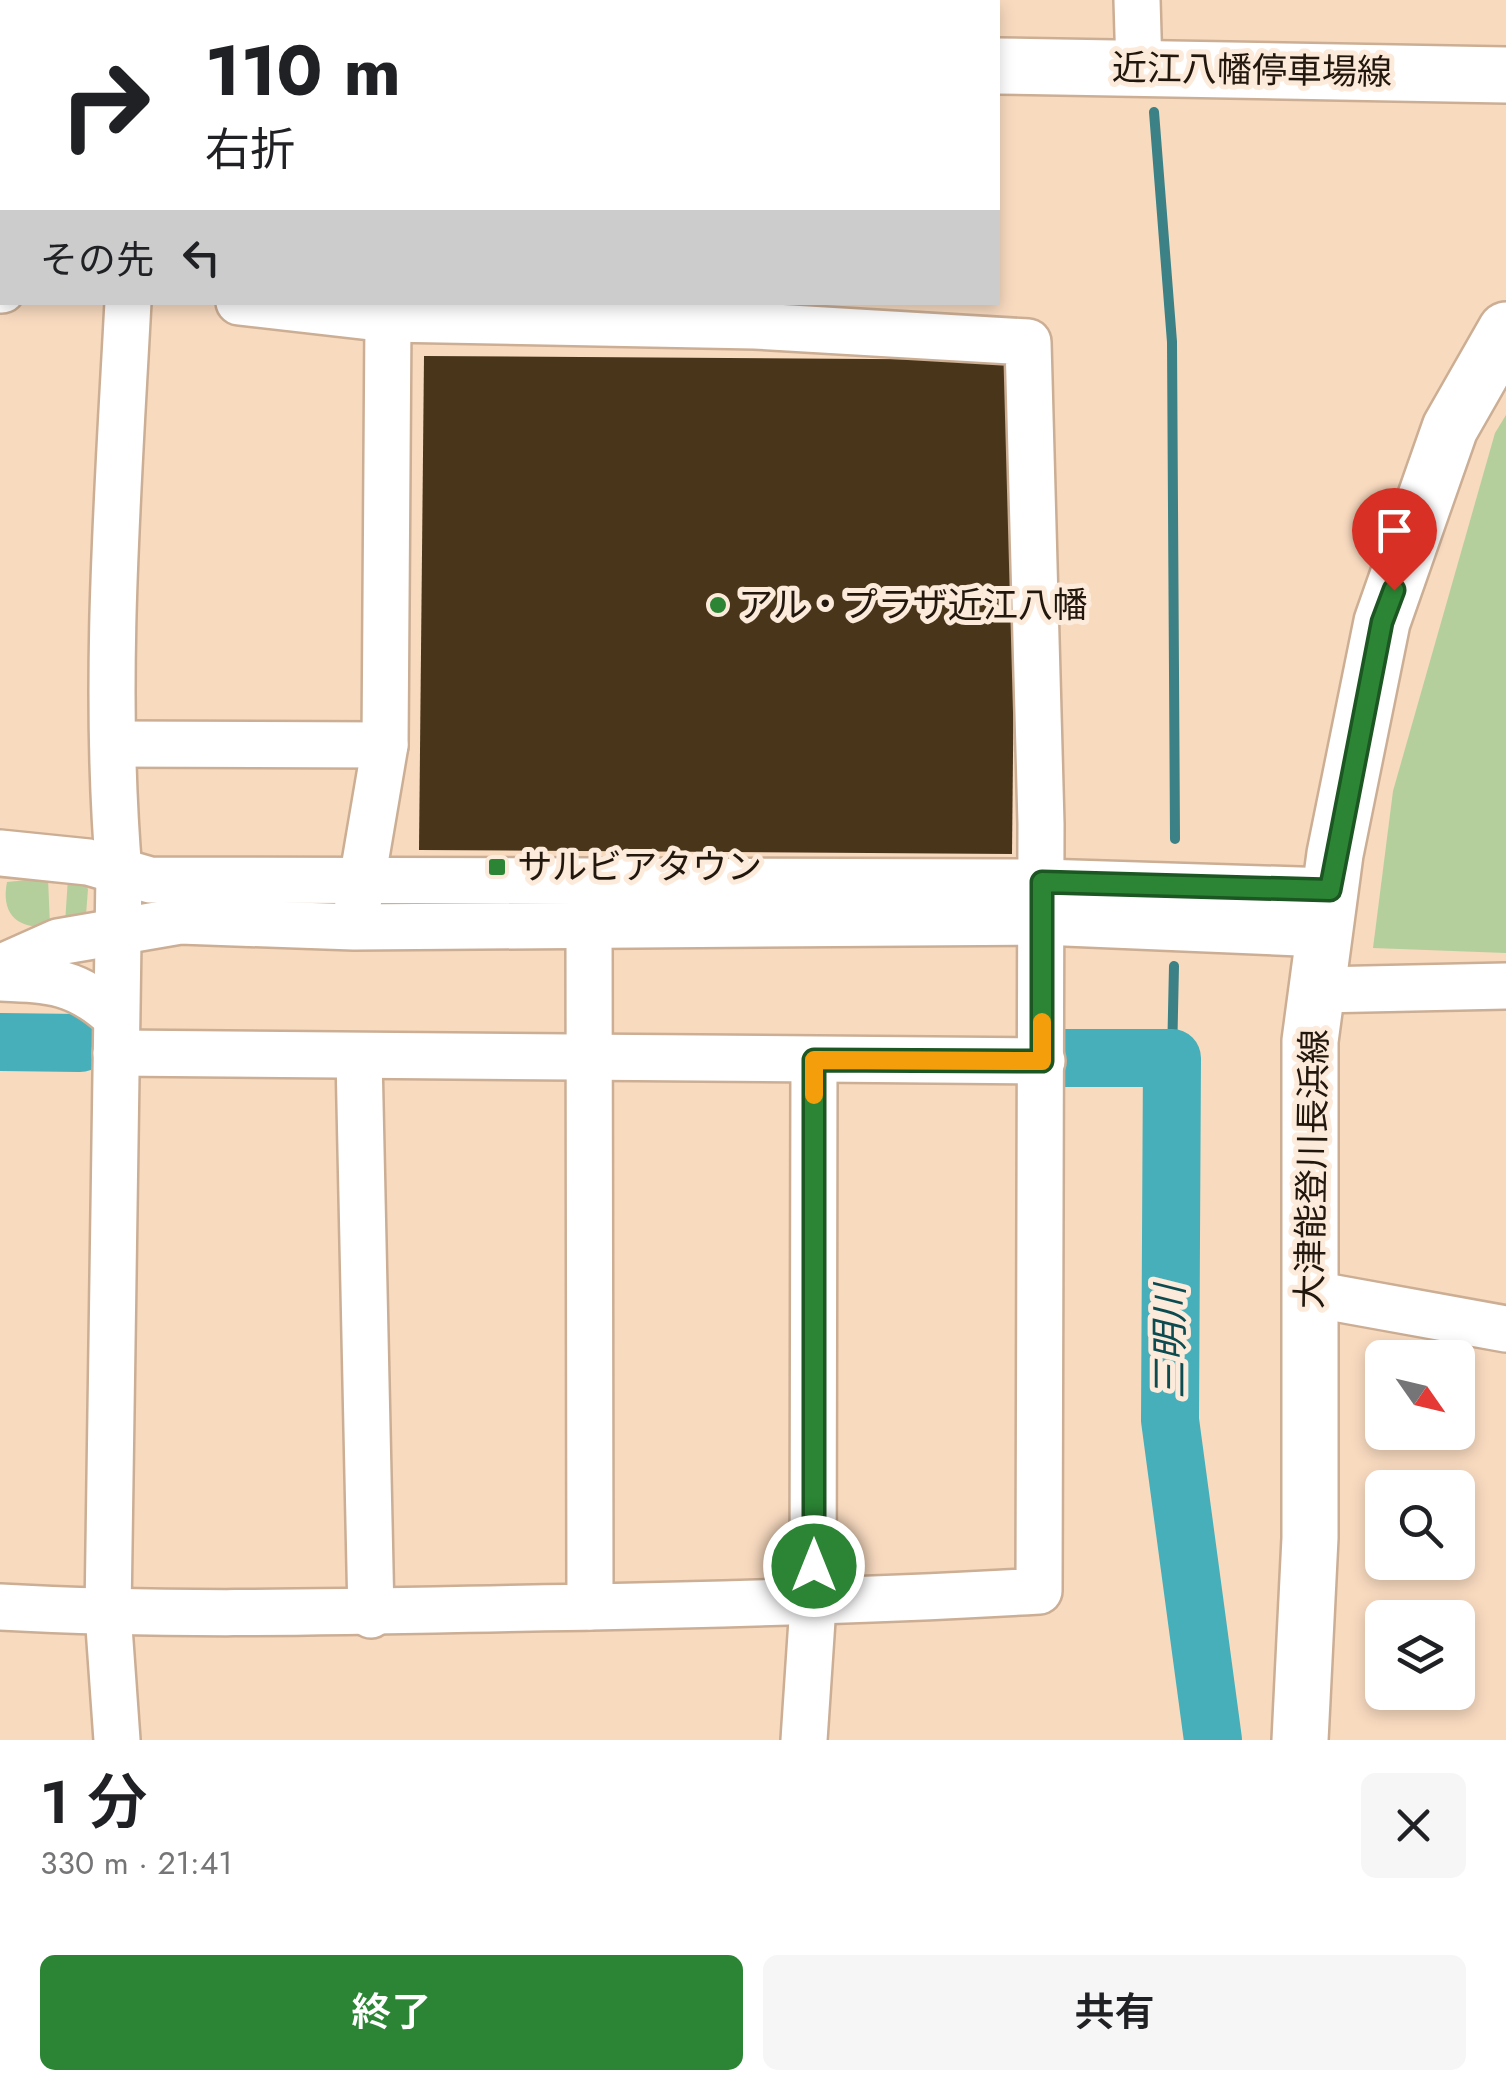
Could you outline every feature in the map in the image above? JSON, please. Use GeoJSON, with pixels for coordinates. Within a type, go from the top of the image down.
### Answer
{"type":"FeatureCollection","features":[{"type":"Feature","properties":{"kind":"main road","name":"近江八幡停車場線"},"geometry":{"type":"LineString","coordinates":[[1000,66],[1506,75]]}},
{"type":"Feature","properties":{"kind":"main road","name":"大津能登川長浜線"},"geometry":{"type":"LineString","coordinates":[[1300,1740],[1310,1538],[1310,1041],[1326,912],[1382,622],[1450,428],[1506,330]]}},
{"type":"Feature","properties":{"kind":"street"},"geometry":{"type":"LineString","coordinates":[[1137,0],[1139,69]]}},
{"type":"Feature","properties":{"kind":"street"},"geometry":{"type":"LineString","coordinates":[[116,1740],[108,1613],[118,930],[113,744],[115,534],[128,305]]}},
{"type":"Feature","properties":{"kind":"street"},"geometry":{"type":"LineString","coordinates":[[0,1608],[108,1613],[371,1614],[813,1605],[1040,1591],[1042,902],[1028,342],[584,314],[388,319],[265,305]]}},
{"type":"Feature","properties":{"kind":"street"},"geometry":{"type":"LineString","coordinates":[[358,905],[384,745],[388,319]]}},
{"type":"Feature","properties":{"kind":"street"},"geometry":{"type":"LineString","coordinates":[[113,744],[384,745]]}},
{"type":"Feature","properties":{"kind":"street"},"geometry":{"type":"LineString","coordinates":[[0,853],[88,862],[150,880],[358,905],[589,926],[1042,902]]}},
{"type":"Feature","properties":{"kind":"street"},"geometry":{"type":"LineString","coordinates":[[0,968],[58,942],[118,930],[358,905],[1042,902],[1326,912]]}},
{"type":"Feature","properties":{"kind":"street"},"geometry":{"type":"LineString","coordinates":[[589,926],[590,1607]]}},
{"type":"Feature","properties":{"kind":"street"},"geometry":{"type":"LineString","coordinates":[[0,978],[55,980],[91,994],[116,1035]]}},
{"type":"Feature","properties":{"kind":"street"},"geometry":{"type":"LineString","coordinates":[[1319,990],[1506,986]]}},
{"type":"Feature","properties":{"kind":"street"},"geometry":{"type":"LineString","coordinates":[[116,1035],[359,1058],[1042,1061]]}},
{"type":"Feature","properties":{"kind":"street"},"geometry":{"type":"LineString","coordinates":[[359,1058],[371,1614]]}},
{"type":"Feature","properties":{"kind":"street"},"geometry":{"type":"LineString","coordinates":[[804,1740],[813,1605],[814,1060]]}},
{"type":"Feature","properties":{"kind":"street"},"geometry":{"type":"LineString","coordinates":[[1309,1297],[1329,1296],[1506,1330]]}},
{"type":"Feature","properties":{"kind":"green space"},"geometry":{"type":"Polygon","coordinates":[[[1506,415],[1506,953],[1373,948],[1393,791],[1495,433],[1506,415]]]}},
{"type":"Feature","properties":{"kind":"green space"},"geometry":{"type":"Polygon","coordinates":[[[68,877],[80,879],[88,889],[86,915],[65,924],[68,877]]]}},
{"type":"Feature","properties":{"kind":"green space"},"geometry":{"type":"Polygon","coordinates":[[[48,878],[50,926],[30,926],[15,919],[7,904],[7,882],[48,878]]]}},
{"type":"Feature","properties":{"kind":"building","name":"アル・プラザ近江八幡"},"geometry":{"type":"Polygon","coordinates":[[[424,356],[1017,360],[1012,854],[419,850],[424,356]]]}},
{"type":"Feature","properties":{"kind":"waterway"},"geometry":{"type":"LineString","coordinates":[[1154,112],[1172,342],[1175,839]]}},
{"type":"Feature","properties":{"kind":"waterway"},"geometry":{"type":"LineString","coordinates":[[1172,1058],[1174,966]]}},
{"type":"Feature","properties":{"kind":"waterway","name":"三明川"},"geometry":{"type":"LineString","coordinates":[[0,1042],[80,1043]]}},
{"type":"Feature","properties":{"kind":"waterway","name":"三明川"},"geometry":{"type":"LineString","coordinates":[[1056,1058],[1172,1058],[1170,1420],[1213,1740]]}},
{"type":"Feature","properties":{"kind":"slow traffic"},"geometry":{"type":"LineString","coordinates":[[814,1095],[814,1060],[1042,1061],[1042,1022]]}},
{"type":"Feature","properties":{"kind":"place","name":"アル・プラザ近江八幡"},"geometry":{"type":"Point","coordinates":[718,605]}},
{"type":"Feature","properties":{"kind":"place","name":"サルビアタウン"},"geometry":{"type":"Point","coordinates":[497,867]}},
{"type":"Feature","properties":{"kind":"route"},"geometry":{"type":"LineString","coordinates":[[814,1566],[814,1060],[1042,1061],[1042,882],[1330,890],[1382,622],[1394,590]]}}]}
